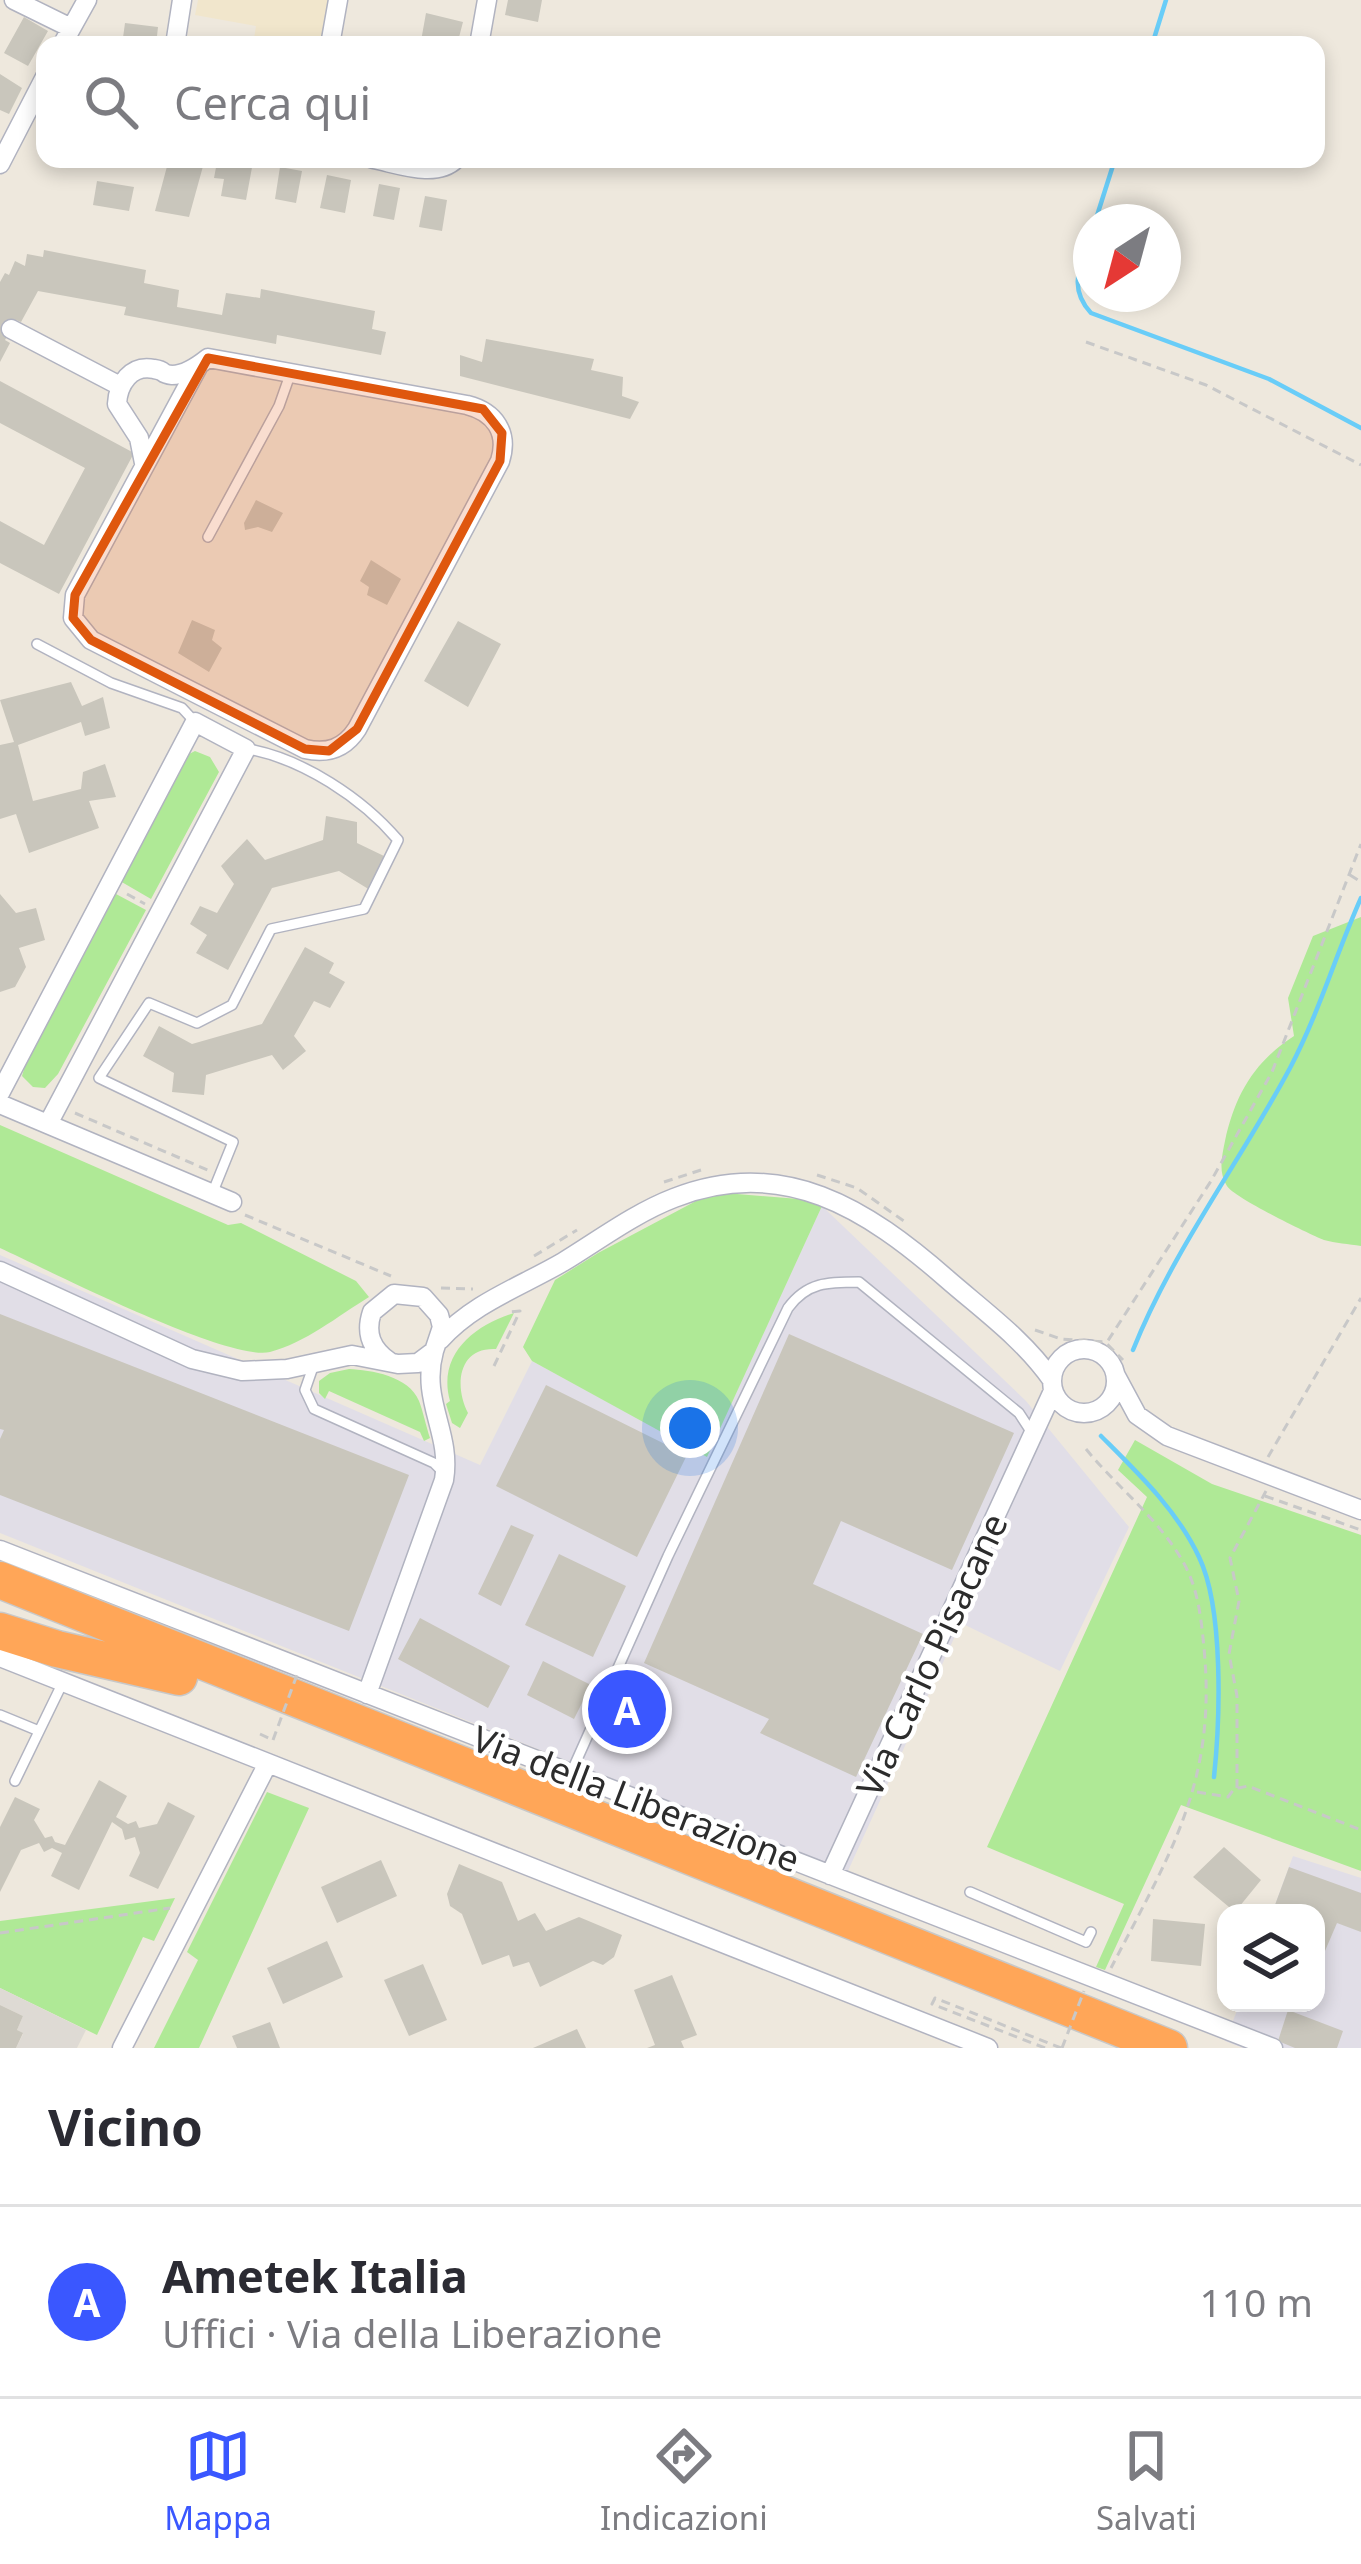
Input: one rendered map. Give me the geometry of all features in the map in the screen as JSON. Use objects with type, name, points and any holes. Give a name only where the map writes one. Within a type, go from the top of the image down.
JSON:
[{"type":"highway","points":[[0,1552],[94,1603],[286,1685],[391,1738]]},
{"type":"highway","points":[[0,1580],[1169,2048]]},
{"type":"highway","points":[[0,1603],[1109,2048]]},
{"type":"highway","points":[[0,1630],[56,1649],[178,1677]]},
{"type":"street","points":[[14,0],[66,36]]},
{"type":"street","points":[[68,36],[87,0]]},
{"type":"street","points":[[176,36],[182,0]]},
{"type":"street","points":[[332,36],[338,0]]},
{"type":"street","points":[[481,36],[487,0]]},
{"type":"street","points":[[1,158],[9,126],[36,89]]},
{"type":"street","points":[[10,329],[120,386]]},
{"type":"street","points":[[168,376],[216,358],[483,409],[494,419],[505,446],[357,729],[340,746],[319,752],[305,749],[80,631],[72,608],[75,595],[199,365]]},
{"type":"street","points":[[144,463],[139,438],[117,404],[120,386],[142,368],[168,376],[175,383],[178,404]]},
{"type":"street","points":[[128,423],[149,430],[169,422]]},
{"type":"street","points":[[0,1093],[195,722],[245,749],[48,1124]]},
{"type":"street","points":[[0,1104],[238,1208]]},
{"type":"street","points":[[0,1270],[221,1368],[273,1371],[352,1355],[418,1363],[463,1316],[498,1306],[670,1199],[726,1185],[785,1185],[838,1200],[887,1227],[1024,1342],[1058,1401],[1084,1413],[1156,1430],[1266,1483],[1361,1510]]},
{"type":"street","points":[[324,1359],[355,1337],[372,1312],[394,1294],[498,1306]]},
{"type":"street","points":[[423,1297],[439,1315],[429,1396]]},
{"type":"street","points":[[368,1694],[444,1480],[448,1453],[429,1396],[418,1380],[380,1355],[369,1335],[372,1312]]},
{"type":"street","points":[[1024,1342],[1048,1350],[1100,1353],[1130,1405],[1156,1430]]},
{"type":"street","points":[[1053,1386],[1057,1363],[1072,1351]]},
{"type":"street","points":[[1034,1436],[1059,1416],[1108,1403],[1116,1376]]},
{"type":"street","name":"Via Carlo Pisacane","points":[[830,1875],[1053,1386]]},
{"type":"street","name":"Via della Liberazione","points":[[0,1552],[1273,2048]]},
{"type":"street","points":[[0,1657],[988,2048]]},
{"type":"street","points":[[122,2048],[268,1763]]},
{"type":"lane","points":[[208,537],[280,406],[291,372]]},
{"type":"lane","points":[[37,644],[111,683],[182,708],[195,722]]},
{"type":"lane","points":[[212,1193],[233,1142],[98,1078],[149,1003],[196,1023],[232,1005],[271,929],[364,909],[398,840],[375,813],[292,763],[245,749]]},
{"type":"lane","points":[[571,1774],[668,1556],[800,1291],[825,1282],[859,1282],[1019,1413],[1034,1436]]},
{"type":"lane","points":[[324,1359],[305,1383],[314,1408],[434,1463],[444,1480]]},
{"type":"lane","points":[[411,1452],[434,1452],[443,1438]]},
{"type":"lane","points":[[15,1781],[63,1682]]},
{"type":"lane","points":[[0,1715],[39,1731]]},
{"type":"lane","points":[[970,1892],[1086,1942],[1091,1932]]},
{"type":"lane","points":[[1042,1958],[1054,1928]]},
{"type":"path","points":[[1086,342],[1206,385],[1361,465]]},
{"type":"path","points":[[1100,1353],[1211,1181],[1272,1072],[1361,844]]},
{"type":"path","points":[[1348,874],[1361,882]]},
{"type":"path","points":[[110,885],[160,911]]},
{"type":"path","points":[[238,1208],[394,1277]]},
{"type":"path","points":[[1237,1788],[1237,1696],[1229,1654],[1239,1601],[1230,1558],[1361,1298]]},
{"type":"path","points":[[494,1366],[520,1311],[498,1306]]},
{"type":"path","points":[[1086,1449],[1154,1520],[1182,1560],[1195,1587],[1208,1692],[1204,1751],[1195,1792],[1161,1872],[1104,1982]]},
{"type":"path","points":[[1266,1483],[1361,1530]]},
{"type":"path","points":[[260,1735],[273,1740],[298,1672]]},
{"type":"path","points":[[1195,1792],[1228,1797],[1248,1786],[1361,1830]]},
{"type":"path","points":[[0,1933],[170,1908],[189,1917]]},
{"type":"path","points":[[1045,2048],[932,2004],[934,1998],[1061,2048],[1084,1990]]},
{"type":"highlighted area","points":[[208,358],[483,409],[502,433],[500,461],[357,729],[329,751],[305,749],[91,640],[73,618],[75,595]]},
{"type":"shaded area","points":[[198,0],[329,0],[323,36],[254,36],[256,26],[195,15]]},
{"type":"shaded area","points":[[822,1206],[1026,1401],[1129,1527],[1060,1671],[961,1623],[847,1873],[0,1533],[0,1255],[480,1465],[532,1361],[707,1456]]},
{"type":"shaded area","points":[[1293,1856],[1361,1878],[1361,2048],[1243,2048],[1225,2041],[1236,2012],[1325,2012],[1325,1904],[1275,1904]]},
{"type":"shaded area","points":[[0,1988],[86,2030],[77,2048],[16,2048],[23,2034],[17,2030],[23,2016],[0,2005]]},
{"type":"green space","points":[[195,751],[210,757],[219,772],[151,899],[120,881],[189,754]]},
{"type":"green space","points":[[116,894],[146,910],[58,1074],[45,1088],[33,1087],[22,1076],[25,1066]]},
{"type":"green space","points":[[1361,917],[1361,1246],[1324,1240],[1243,1198],[1227,1186],[1222,1164],[1229,1124],[1248,1081],[1294,1036],[1288,998],[1313,936]]},
{"type":"green space","points":[[0,1125],[228,1225],[241,1223],[356,1281],[369,1297],[309,1336],[270,1352],[217,1343],[95,1293],[0,1248]]},
{"type":"green space","points":[[713,1192],[799,1199],[822,1206],[707,1457],[532,1361],[523,1347],[555,1280]]},
{"type":"green space","points":[[514,1313],[496,1349],[483,1350],[467,1361],[461,1391],[468,1413],[460,1428],[452,1423],[446,1404],[454,1356],[485,1325]]},
{"type":"green space","points":[[349,1369],[378,1373],[407,1386],[419,1401],[430,1438],[424,1441],[420,1432],[329,1391],[325,1399],[319,1393],[319,1381]]},
{"type":"green space","points":[[1135,1440],[1212,1484],[1361,1535],[1361,1871],[1181,1805],[1105,1970],[1096,1967],[1124,1904],[987,1847],[1147,1497],[1118,1470]]},
{"type":"green space","points":[[267,1792],[309,1808],[199,2048],[154,2048],[198,1960],[187,1952]]},
{"type":"green space","points":[[175,1898],[154,1941],[143,1937],[97,2035],[0,1988],[0,1921]]},
{"type":"building","points":[[508,0],[542,0],[538,22],[505,15]]},
{"type":"building","points":[[426,13],[463,22],[459,36],[422,36]]},
{"type":"building","points":[[24,17],[48,31],[36,36],[36,52],[28,66],[4,53]]},
{"type":"building","points":[[125,23],[158,27],[157,36],[123,36]]},
{"type":"building","points":[[0,74],[22,88],[9,114],[0,110]]},
{"type":"building","points":[[167,168],[203,168],[189,217],[155,211]]},
{"type":"building","points":[[216,168],[252,168],[246,200],[221,196],[224,179],[214,178]]},
{"type":"building","points":[[280,168],[302,171],[296,203],[275,199]]},
{"type":"building","points":[[327,175],[351,180],[345,213],[320,208]]},
{"type":"building","points":[[97,181],[134,187],[129,211],[93,205]]},
{"type":"building","points":[[379,184],[400,188],[394,220],[373,216]]},
{"type":"building","points":[[425,196],[447,200],[442,231],[419,227]]},
{"type":"building","points":[[44,250],[146,270],[144,283],[179,290],[177,307],[222,315],[226,293],[260,298],[261,289],[375,311],[372,329],[386,332],[381,355],[277,335],[276,344],[124,315],[126,307],[38,291],[5,340],[10,343],[0,362],[0,282],[15,261],[25,266],[27,254],[43,257]]},
{"type":"building","points":[[486,339],[594,359],[591,370],[623,377],[622,396],[639,402],[630,419],[460,376],[460,355],[482,362]]},
{"type":"building","points":[[0,381],[134,453],[59,594],[0,563],[0,521],[44,545],[85,468],[0,423]]},
{"type":"building","points":[[256,500],[283,513],[272,532],[258,527],[245,530]]},
{"type":"building","points":[[371,560],[401,579],[387,605],[367,595],[369,587],[360,581]]},
{"type":"building","points":[[192,620],[215,630],[212,640],[222,648],[209,672],[178,653]]},
{"type":"building","points":[[458,621],[501,644],[468,707],[424,681]]},
{"type":"building","points":[[71,682],[82,706],[103,697],[110,728],[85,736],[81,722],[18,745],[33,801],[81,789],[83,772],[105,764],[116,797],[89,801],[99,828],[29,853],[16,814],[0,819],[0,745],[14,742],[0,700]]},
{"type":"building","points":[[326,816],[357,822],[357,843],[384,856],[370,890],[339,871],[272,888],[228,970],[196,953],[207,935],[190,924],[200,906],[217,913],[234,884],[221,866],[247,839],[265,860],[323,840]]},
{"type":"building","points":[[0,894],[16,913],[36,908],[45,940],[19,948],[26,967],[15,987],[0,992]]},
{"type":"building","points":[[305,947],[334,963],[329,973],[345,982],[330,1008],[314,1001],[294,1036],[306,1051],[283,1070],[272,1055],[206,1075],[204,1095],[172,1092],[174,1073],[143,1056],[159,1026],[192,1044],[262,1024]]},
{"type":"building","points":[[0,1314],[409,1475],[349,1631],[0,1495],[4,1430],[0,1429]]},
{"type":"building","points":[[789,1334],[1014,1433],[952,1570],[841,1521],[813,1584],[923,1634],[856,1777],[760,1733],[769,1719],[644,1663]]},
{"type":"building","points":[[546,1385],[687,1455],[637,1557],[496,1486]]},
{"type":"building","points":[[511,1525],[534,1535],[501,1606],[478,1594]]},
{"type":"building","points":[[559,1554],[626,1586],[593,1657],[525,1625]]},
{"type":"building","points":[[420,1618],[510,1666],[488,1708],[398,1659]]},
{"type":"building","points":[[543,1661],[591,1685],[574,1719],[527,1695]]},
{"type":"building","points":[[628,1668],[657,1681],[626,1749],[596,1736]]},
{"type":"building","points":[[99,1780],[127,1796],[116,1817],[128,1824],[136,1821],[139,1828],[157,1824],[168,1802],[195,1816],[158,1889],[129,1876],[140,1853],[135,1837],[125,1840],[122,1829],[112,1822],[79,1890],[51,1876],[62,1853],[52,1848],[44,1852],[39,1843],[21,1850],[0,1892],[0,1827],[15,1797],[40,1809],[34,1820],[45,1838],[52,1836],[65,1845]]},
{"type":"building","points":[[1224,1847],[1261,1880],[1242,1904],[1225,1904],[1193,1877]]},
{"type":"building","points":[[381,1860],[397,1896],[337,1923],[321,1887]]},
{"type":"building","points":[[459,1864],[502,1882],[518,1921],[535,1913],[546,1931],[579,1917],[622,1935],[614,1957],[603,1965],[593,1961],[540,1987],[529,1962],[513,1967],[509,1955],[482,1965],[462,1914],[450,1906],[447,1894]]},
{"type":"building","points":[[1289,1867],[1361,1893],[1361,1932],[1337,1923],[1325,1951],[1325,1904],[1275,1904]]},
{"type":"building","points":[[1153,1919],[1205,1924],[1201,1966],[1151,1961]]},
{"type":"building","points":[[327,1941],[343,1977],[283,2004],[267,1968]]},
{"type":"building","points":[[423,1964],[447,2020],[409,2036],[384,1980]]},
{"type":"building","points":[[672,1975],[697,2035],[681,2041],[684,2048],[647,2048],[655,2045],[634,1990]]},
{"type":"building","points":[[0,2005],[23,2016],[17,2030],[23,2033],[16,2048],[0,2048]]},
{"type":"building","points":[[1287,2012],[1343,2031],[1337,2048],[1295,2048],[1278,2041]]},
{"type":"building","points":[[270,2022],[280,2048],[237,2048],[232,2036]]},
{"type":"building","points":[[577,2029],[586,2048],[533,2048]]},
{"type":"waterway","points":[[1155,36],[1166,0]]},
{"type":"waterway","points":[[1101,204],[1112,168]]},
{"type":"waterway","points":[[1090,312],[1269,379],[1361,428]]},
{"type":"waterway","points":[[1133,1350],[1167,1277],[1290,1068],[1361,898]]},
{"type":"waterway","points":[[1101,1436],[1168,1508],[1190,1540],[1207,1579],[1218,1666],[1214,1777]]},
{"type":"place","name":"Ametek Italia","points":[[627,1709]]}]
